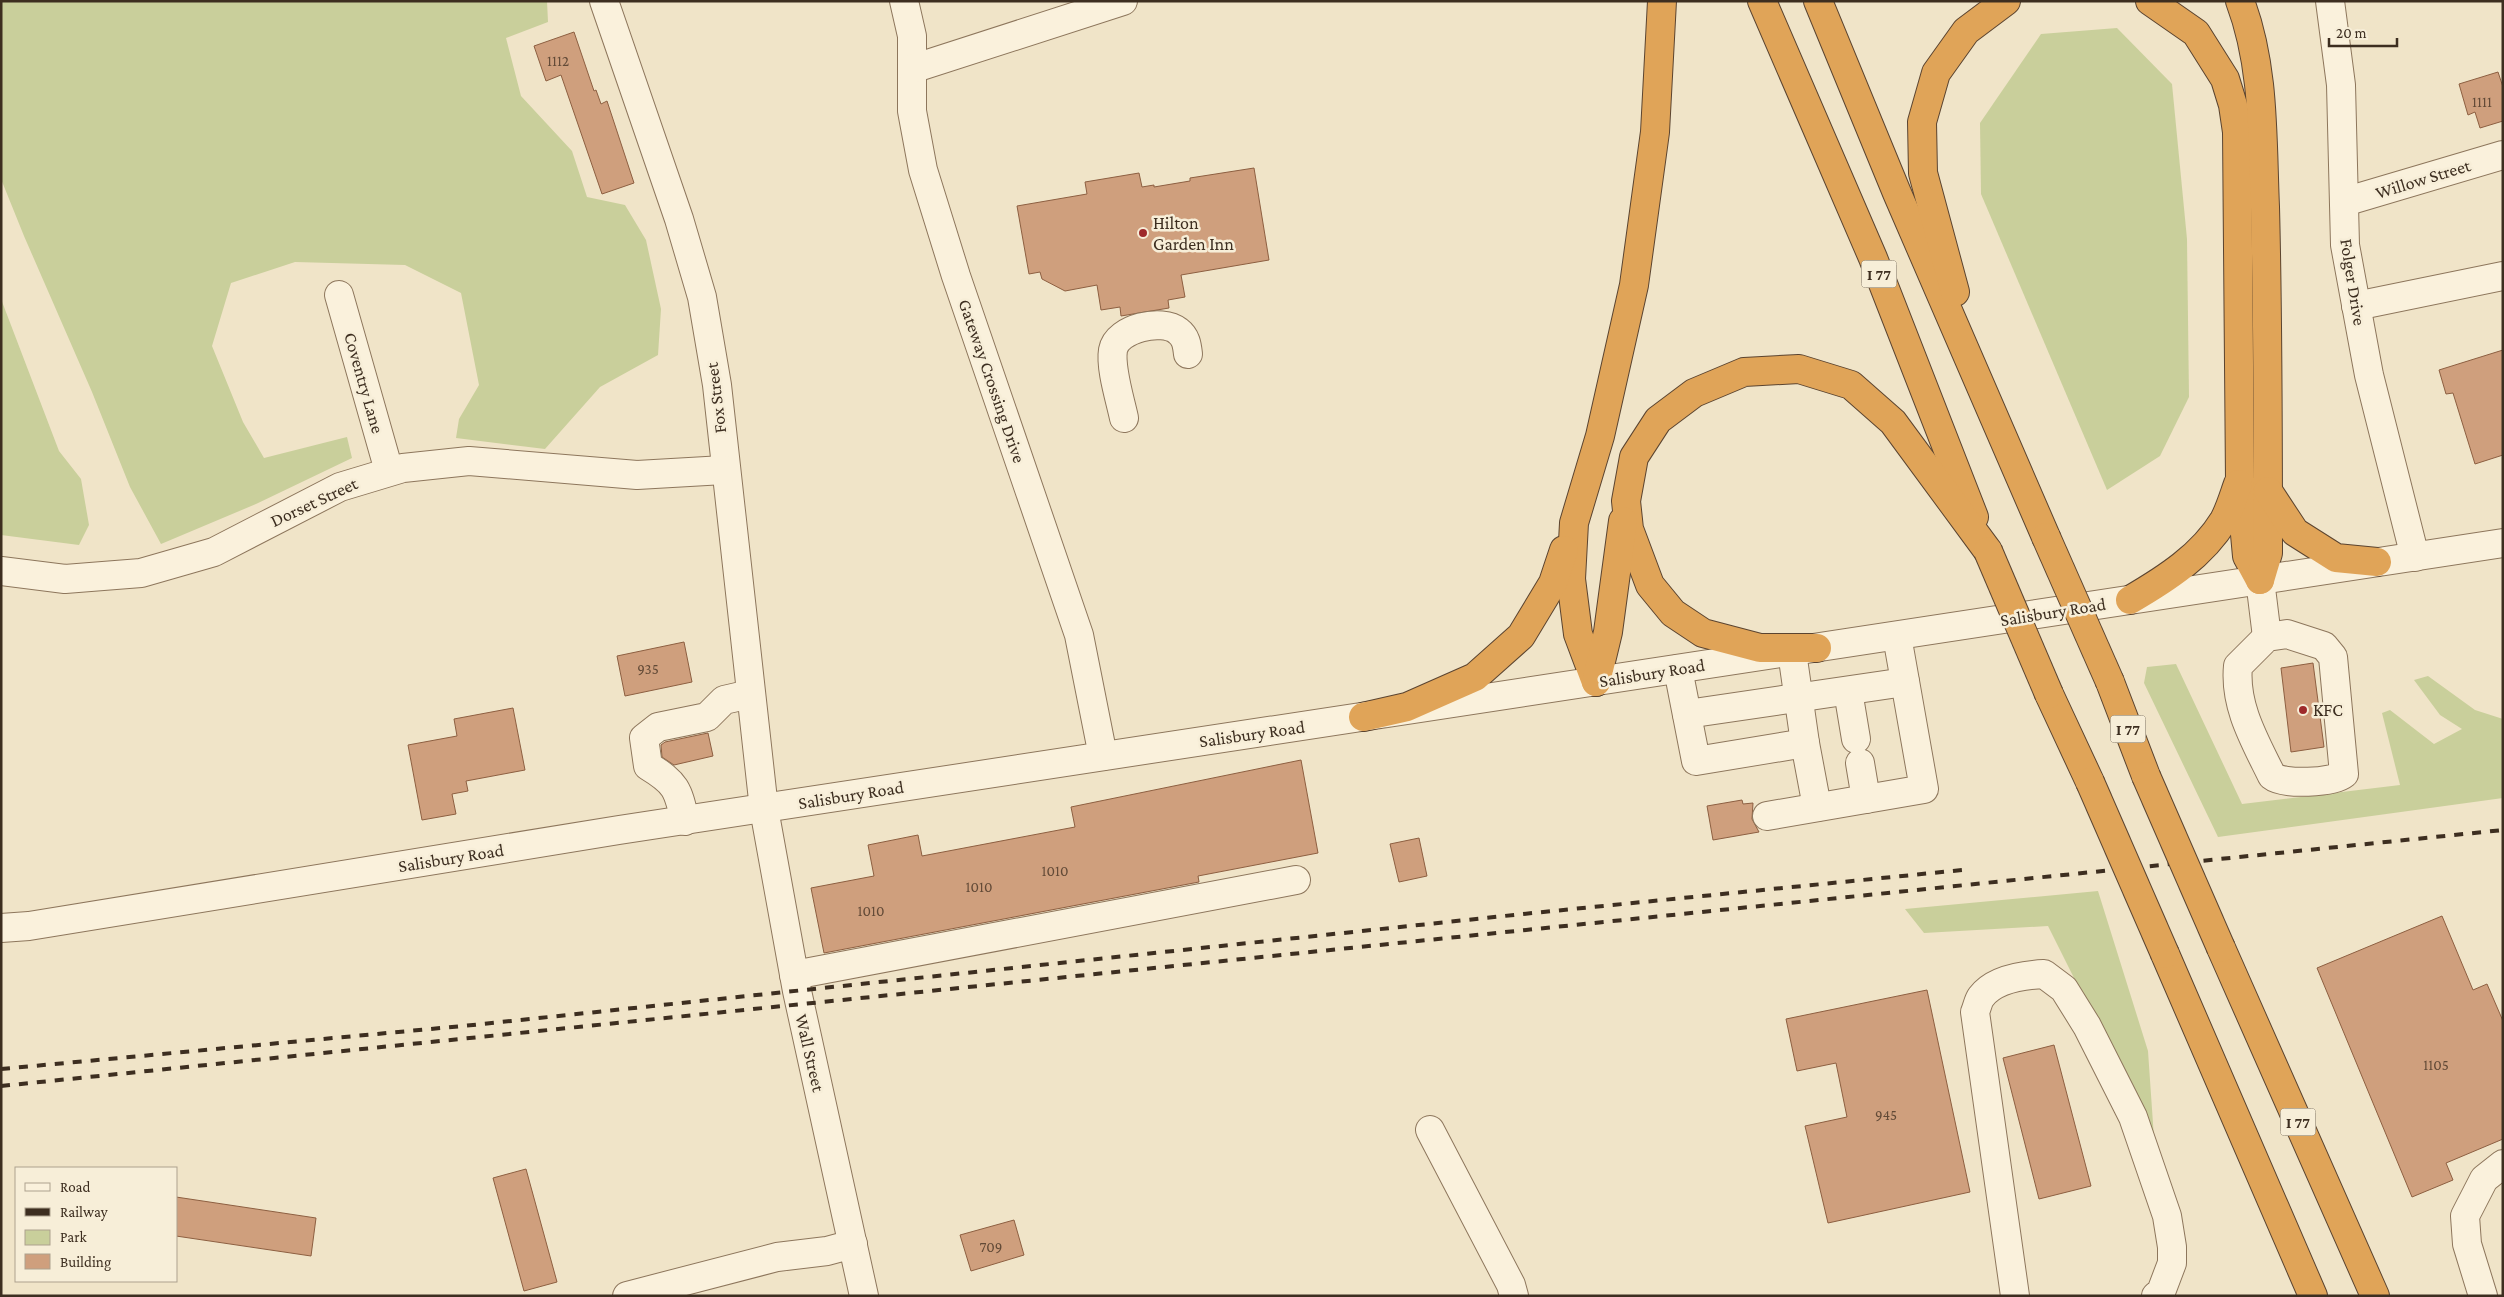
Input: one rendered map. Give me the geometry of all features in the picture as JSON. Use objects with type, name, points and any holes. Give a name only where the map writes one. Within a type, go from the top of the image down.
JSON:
[{"type":"highway","points":[[1363,717],[1407,707],[1475,677],[1521,636],[1553,583],[1574,523],[1600,436],[1634,285],[1655,132],[1662,1]]},
{"type":"highway","name":"I 77","points":[[1762,1],[1873,258],[1988,551],[2313,1296]]},
{"type":"highway","name":"I 77","points":[[1818,1],[1893,184],[2110,682],[2146,776],[2375,1296]]},
{"type":"highway","points":[[2006,1],[1966,31],[1936,73],[1922,122],[1923,173],[1960,311],[2014,464]]},
{"type":"highway","points":[[2150,1],[2196,33],[2225,78],[2233,104],[2237,132],[2240,480],[2247,556],[2260,580]]},
{"type":"highway","points":[[2240,1],[2249,24],[2261,95],[2266,265],[2268,553],[2260,580]]},
{"type":"highway","points":[[1596,682],[1608,632],[1634,457],[1658,420],[1694,393],[1744,372],[1799,369],[1851,385],[1893,422],[1988,551]]},
{"type":"highway","points":[[2130,600],[2169,577],[2208,542],[2224,518],[2240,480]]},
{"type":"highway","points":[[2268,491],[2295,532],[2336,558],[2378,562]]},
{"type":"highway","points":[[1626,501],[1629,529],[1650,585],[1673,613],[1703,633],[1760,648],[1805,650]]},
{"type":"highway","points":[[1574,523],[1571,579],[1578,634],[1596,682]]},
{"type":"street","name":"Fox Street","points":[[604,1],[679,219],[702,297],[716,385],[724,470],[764,809]]},
{"type":"street","name":"Gateway Crossing Drive","points":[[904,1],[912,36],[912,111],[923,170],[956,276],[1079,635],[1103,756]]},
{"type":"street","points":[[912,68],[1123,1]]},
{"type":"street","name":"Folger Drive","points":[[2330,1],[2341,85],[2345,245],[2369,375],[2416,556]]},
{"type":"street","name":"Willow Street","points":[[2344,202],[2503,155]]},
{"type":"street","points":[[2356,306],[2503,276]]},
{"type":"street","name":"Coventry Lane","points":[[340,295],[389,471]]},
{"type":"street","points":[[1124,418],[1113,351],[1120,336],[1130,330],[1166,326],[1182,334],[1186,342],[1188,354]]},
{"type":"street","name":"Dorset Street","points":[[1,571],[65,579],[141,573],[214,552],[340,487],[389,471],[469,462],[637,475],[724,470]]},
{"type":"street","name":"Salisbury Road","points":[[1,928],[29,926],[684,820],[2503,543]]},
{"type":"street","points":[[2260,580],[2267,637]]},
{"type":"street","points":[[2286,634],[2314,642],[2324,646],[2333,657],[2344,774],[2341,777],[2284,782],[2272,776],[2242,710],[2237,679],[2238,666],[2267,637],[2286,634]]},
{"type":"street","points":[[1767,816],[1924,789],[1898,636]]},
{"type":"street","points":[[1805,650],[1799,698],[1816,808]]},
{"type":"street","points":[[1678,669],[1696,761],[1805,743]]},
{"type":"street","points":[[1687,714],[1905,682]]},
{"type":"street","points":[[1848,691],[1866,799]]},
{"type":"street","points":[[684,820],[678,790],[668,778],[648,766],[644,738],[658,726],[707,717],[724,700],[750,694]]},
{"type":"street","name":"Wall Street","points":[[764,809],[794,975],[864,1296]]},
{"type":"street","points":[[794,975],[1296,880]]},
{"type":"street","points":[[2015,1296],[1975,1012],[1982,996],[1997,985],[2024,975],[2044,974],[2064,990],[2087,1026],[2133,1117],[2167,1216],[2172,1247],[2172,1263],[2161,1292],[2156,1296]]},
{"type":"street","points":[[1430,1130],[1511,1285],[1514,1296]]},
{"type":"street","points":[[2483,1296],[2467,1244],[2465,1216],[2484,1178],[2503,1164]]},
{"type":"street","points":[[628,1296],[777,1257],[827,1251],[853,1244]]},
{"type":"green space","points":[[1,1],[547,1],[548,22],[506,38],[521,96],[572,151],[587,197],[625,205],[646,240],[661,309],[658,355],[600,387],[545,449],[456,438],[459,419],[479,385],[461,293],[405,265],[295,262],[231,283],[212,346],[243,422],[264,458],[347,437],[352,458],[256,504],[161,544],[130,487],[92,392],[1,179]]},
{"type":"green space","points":[[2117,28],[2172,84],[2187,239],[2189,397],[2160,456],[2107,490],[1981,194],[1980,123],[2041,34]]},
{"type":"green space","points":[[1,299],[59,451],[81,479],[89,525],[79,545],[1,535]]},
{"type":"green space","points":[[2176,664],[2242,804],[2400,785],[2382,713],[2390,710],[2434,744],[2462,729],[2440,715],[2414,680],[2428,676],[2475,710],[2503,719],[2503,798],[2218,837],[2144,683],[2147,667]]},
{"type":"green space","points":[[2098,891],[2148,1051],[2154,1138],[2048,926],[1924,933],[1905,909]]},
{"type":"building","points":[[574,32],[594,91],[596,90],[601,104],[607,101],[634,183],[602,194],[561,75],[546,81],[534,46]]},
{"type":"building","points":[[2498,72],[2503,87],[2503,121],[2480,128],[2475,112],[2468,115],[2459,84]]},
{"type":"building","name":"Hilton Garden Inn","points":[[1254,168],[1269,260],[1181,275],[1185,297],[1168,300],[1169,308],[1121,316],[1120,307],[1101,310],[1097,285],[1065,291],[1042,279],[1040,272],[1029,274],[1017,206],[1087,194],[1085,182],[1139,173],[1142,187],[1154,185],[1154,187],[1190,181],[1190,178]]},
{"type":"building","points":[[2503,350],[2503,455],[2475,464],[2453,393],[2446,394],[2439,370]]},
{"type":"building","points":[[684,642],[692,682],[625,696],[617,656]]},
{"type":"building","points":[[2313,663],[2324,747],[2291,752],[2281,668]]},
{"type":"building","points":[[513,708],[525,770],[466,781],[468,791],[452,794],[456,814],[422,820],[408,745],[457,736],[454,719]]},
{"type":"building","points":[[708,733],[713,756],[674,765],[662,757],[661,745],[665,742]]},
{"type":"building","points":[[1301,760],[1318,853],[1198,876],[1199,882],[824,953],[811,888],[874,876],[868,845],[918,835],[922,856],[1075,827],[1071,807]]},
{"type":"building","points":[[1742,800],[1743,804],[1753,803],[1752,819],[1759,832],[1713,840],[1707,806]]},
{"type":"building","points":[[1419,838],[1427,876],[1399,882],[1390,844]]},
{"type":"building","points":[[2442,916],[2473,990],[2487,984],[2503,1021],[2503,1139],[2446,1163],[2453,1180],[2412,1197],[2317,968]]},
{"type":"building","points":[[1927,990],[1970,1192],[1828,1223],[1805,1126],[1847,1117],[1836,1063],[1797,1071],[1786,1019]]},
{"type":"building","points":[[2054,1045],[2091,1186],[2039,1199],[2003,1058]]},
{"type":"building","points":[[526,1169],[557,1282],[524,1291],[493,1178]]},
{"type":"building","points":[[178,1197],[316,1218],[311,1256],[178,1236]]},
{"type":"building","points":[[1014,1220],[1024,1255],[971,1271],[960,1235]]},
{"type":"railway","points":[[1,1086],[2503,830]]},
{"type":"railway","points":[[1,1069],[473,1025],[1523,914],[1962,870]]},
{"type":"place","name":"Hilton Garden Inn","points":[[1143,233]]},
{"type":"place","name":"KFC","points":[[2303,710]]}]
